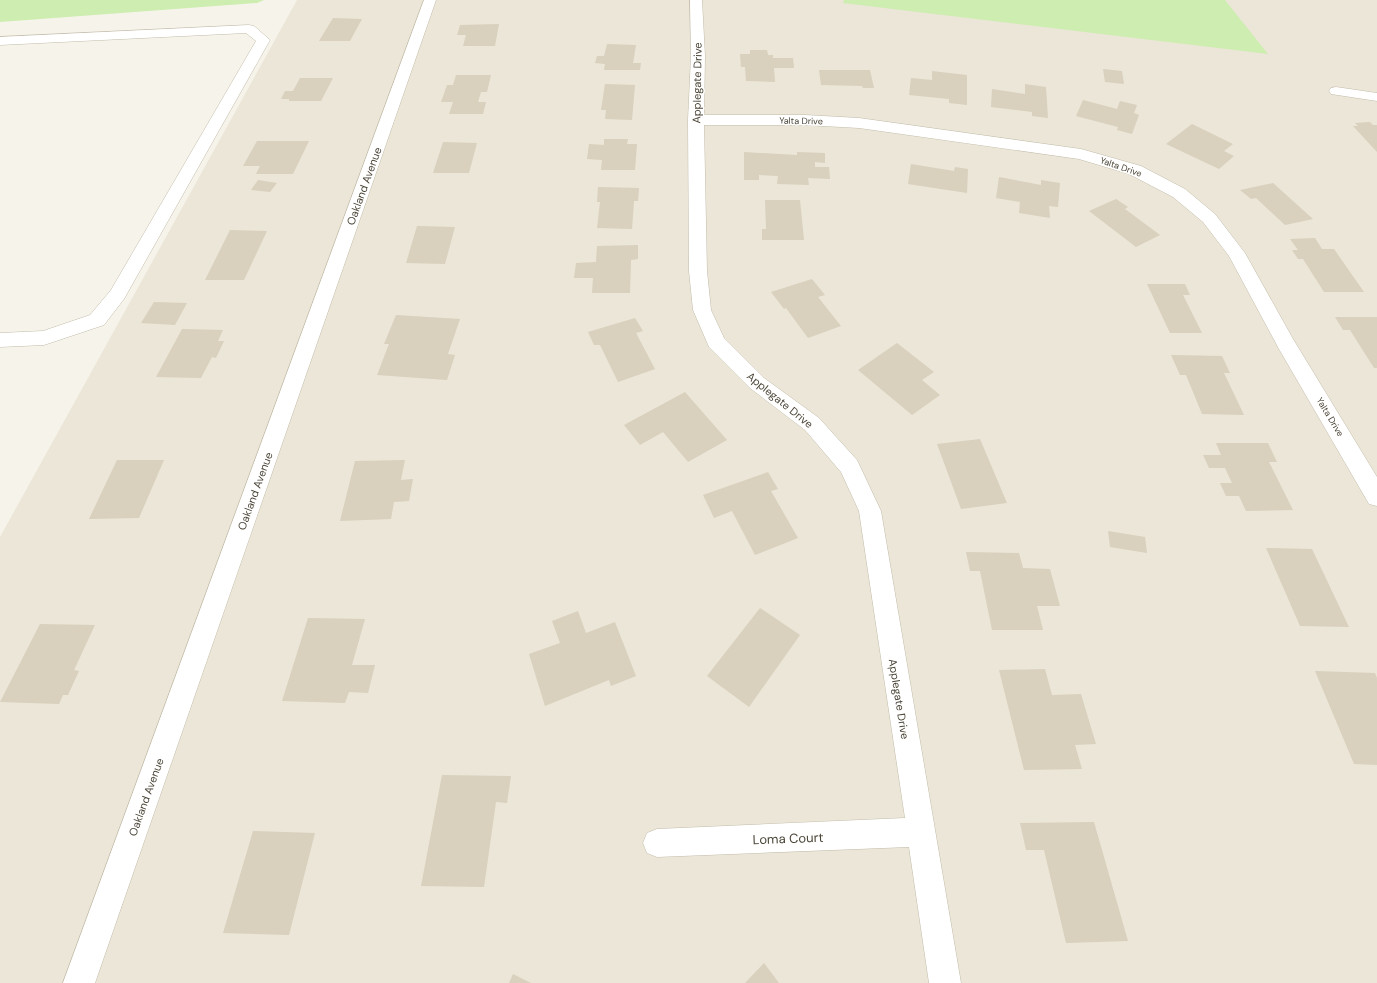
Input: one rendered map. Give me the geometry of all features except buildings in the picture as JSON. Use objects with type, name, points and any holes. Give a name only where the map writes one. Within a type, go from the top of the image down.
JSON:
[{"type":"street","name":"Oakland Avenue","points":[[79,983],[430,0]]},
{"type":"street","name":"Applegate Drive","points":[[696,0],[698,56],[696,120],[698,271],[702,310],[716,342],[757,383],[812,424],[849,466],[870,511],[945,983]]},
{"type":"street","points":[[0,41],[249,29],[263,40],[118,294],[98,320],[44,338],[0,340]]},
{"type":"street","points":[[1336,91],[1377,97]]},
{"type":"street","name":"Yalta Drive","points":[[696,120],[805,120],[859,123],[1082,154],[1135,170],[1179,193],[1209,218],[1236,253],[1286,344],[1377,497]]},
{"type":"street","name":"Loma Court","points":[[656,843],[920,832]]},
{"type":"shaded area","points":[[297,0],[1377,0],[1377,983],[0,983],[0,537]]},
{"type":"green space","points":[[0,0],[264,0],[257,3],[0,22]]},
{"type":"green space","points":[[844,0],[1225,0],[1268,54],[843,3]]}]
